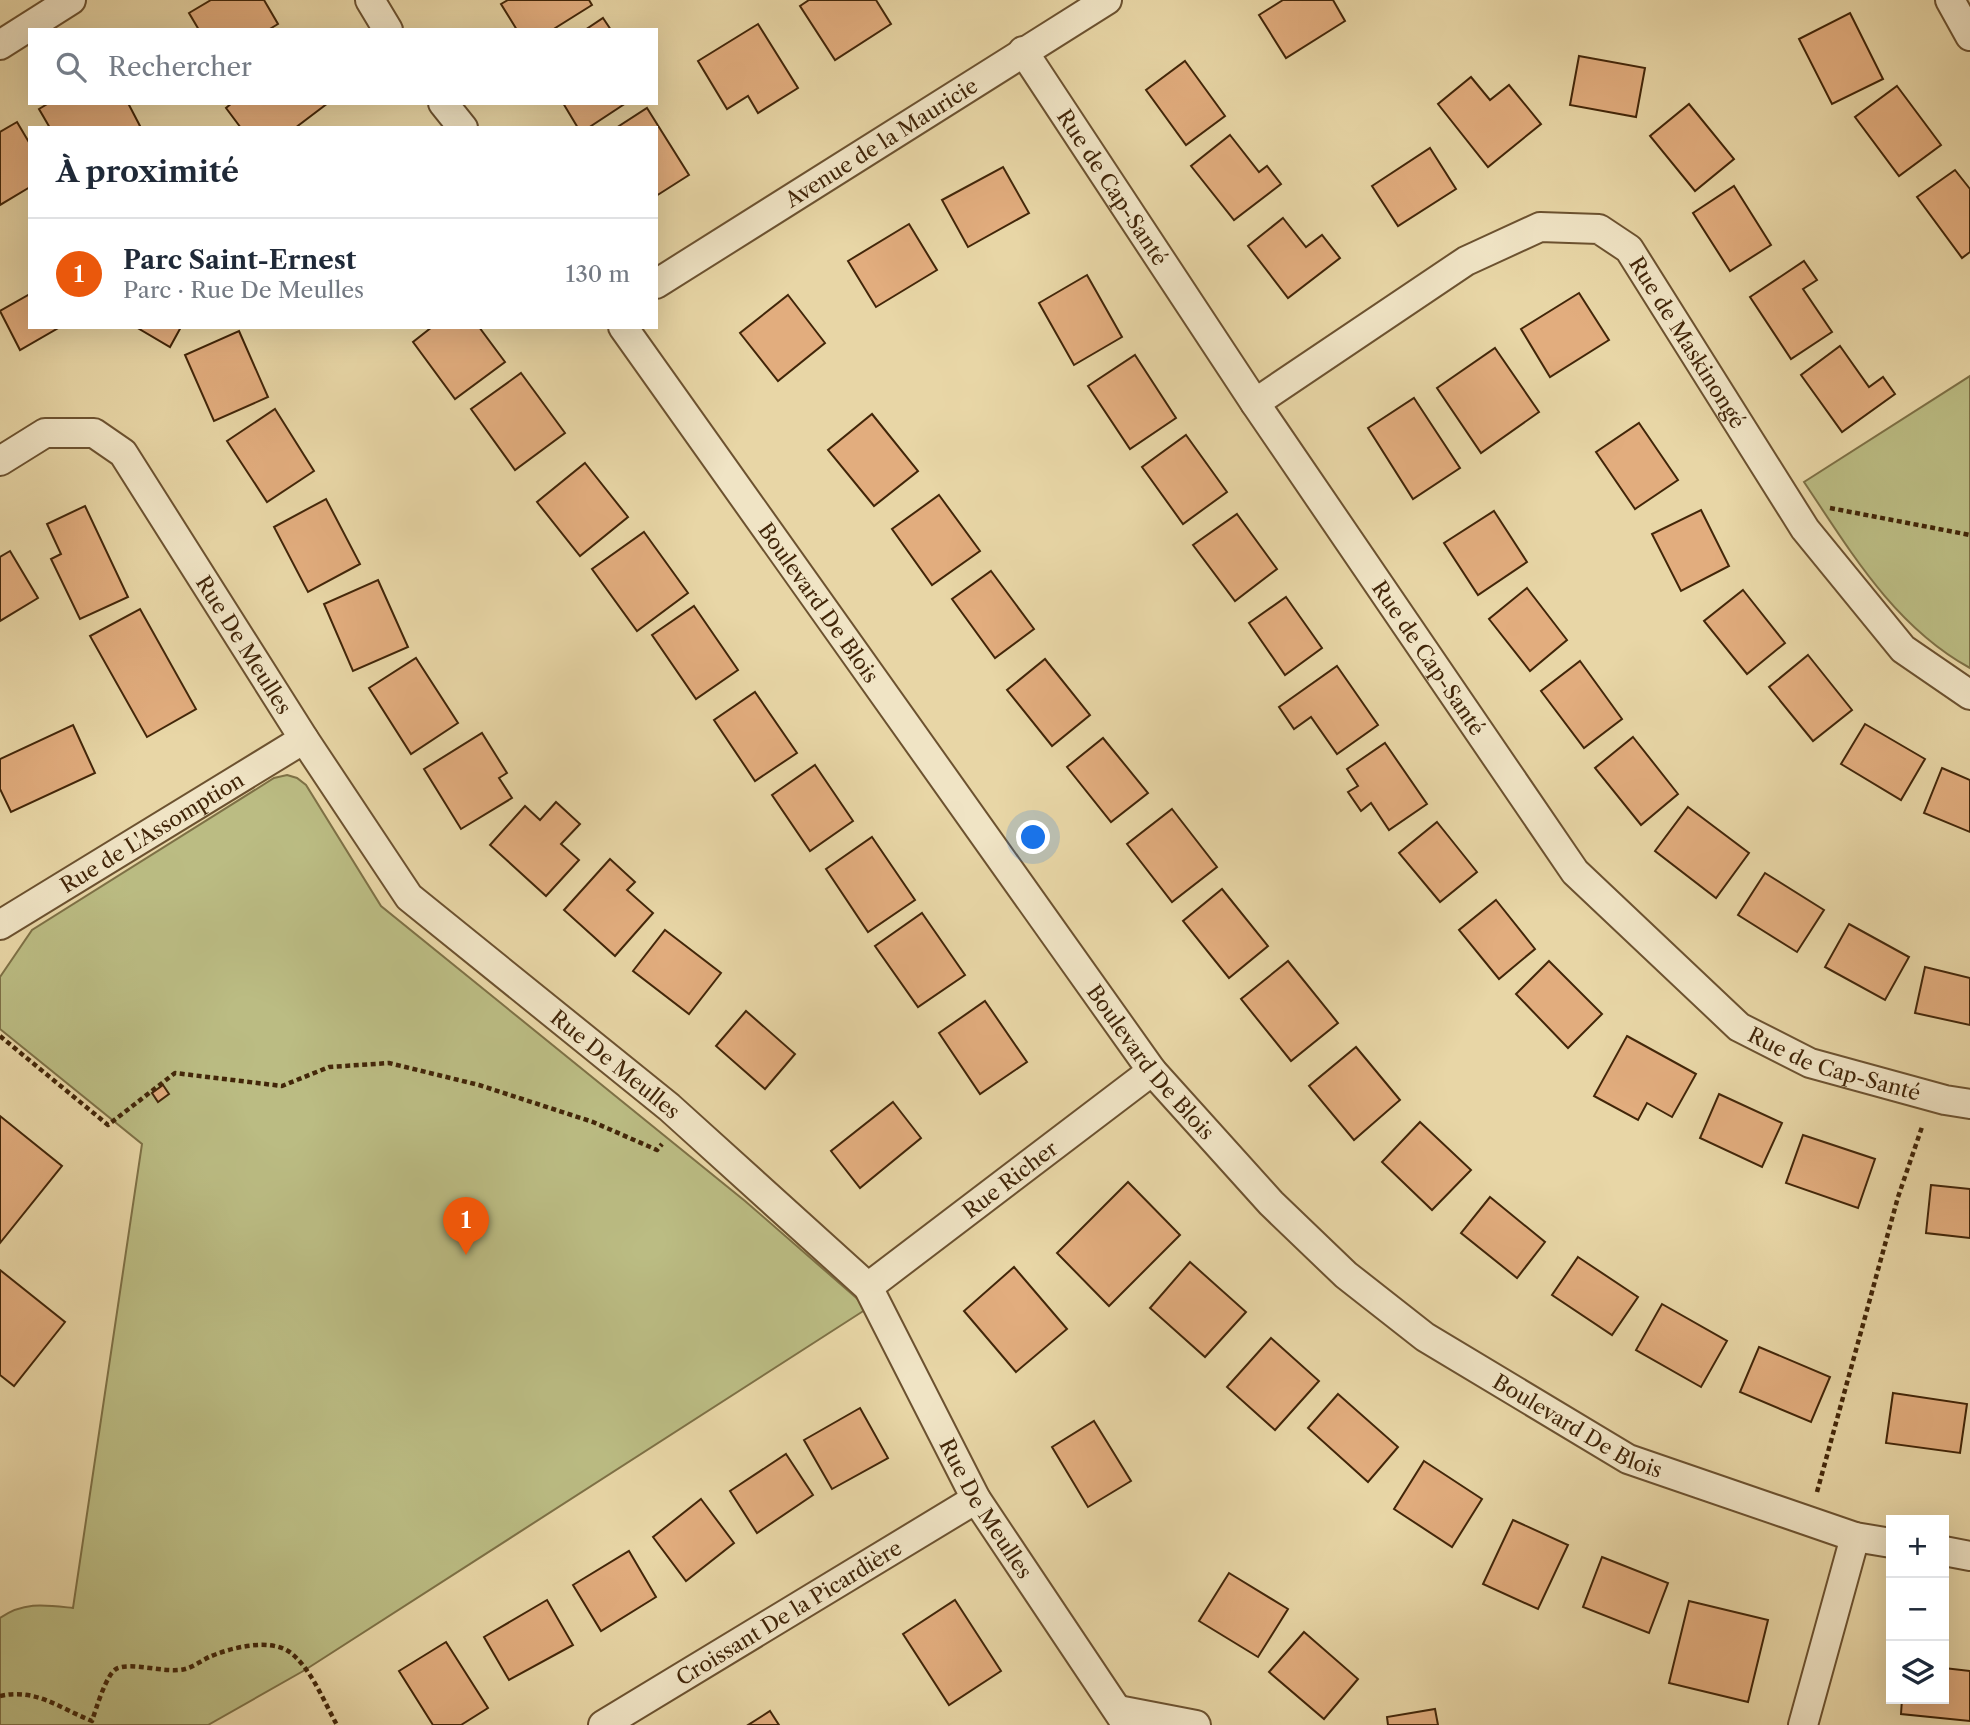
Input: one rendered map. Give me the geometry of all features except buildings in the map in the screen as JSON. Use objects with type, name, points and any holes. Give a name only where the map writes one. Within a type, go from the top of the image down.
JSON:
[{"type":"street","points":[[0,45],[71,0]]},
{"type":"street","points":[[370,0],[387,28]]},
{"type":"street","name":"Avenue de la Mauricie","points":[[658,283],[1107,0]]},
{"type":"street","points":[[1950,0],[1970,36]]},
{"type":"street","name":"Rue de Cap-Santé","points":[[1023,51],[1255,403],[1575,872],[1739,1027],[1810,1063],[1932,1097],[1970,1104]]},
{"type":"street","points":[[445,105],[461,126]]},
{"type":"street","name":"Rue de Maskinongé","points":[[1255,403],[1466,261],[1540,227],[1599,229],[1629,249],[1805,529],[1903,649],[1970,695]]},
{"type":"street","name":"Boulevard De Blois","points":[[624,329],[1152,1071],[1280,1212],[1346,1275],[1425,1338],[1628,1459],[1855,1536],[1886,1542]]},
{"type":"street","name":"Rue De Meulles","points":[[0,461],[46,433],[94,433],[123,453],[304,739],[409,897],[684,1121],[868,1287],[976,1500],[1122,1718],[1196,1725]]},
{"type":"street","name":"Rue de L'Assomption","points":[[0,925],[304,739]]},
{"type":"street","name":"Rue Richer","points":[[868,1287],[1152,1071]]},
{"type":"street","name":"Croissant De la Picardière","points":[[603,1725],[976,1500]]},
{"type":"street","points":[[1804,1725],[1855,1536]]},
{"type":"street","points":[[1949,1552],[1970,1556]]},
{"type":"path","points":[[1787,500],[1970,535]]},
{"type":"path","points":[[0,1036],[108,1125],[175,1073],[282,1086],[329,1067],[389,1063],[479,1085],[580,1118],[657,1150],[684,1121]]},
{"type":"path","points":[[1809,1520],[1898,1197],[1932,1097]]},
{"type":"path","points":[[0,1696],[26,1693],[92,1721],[114,1669],[127,1665],[151,1670],[185,1669],[233,1647],[265,1645],[289,1652],[305,1670],[337,1725]]},
{"type":"green space","points":[[1970,376],[1970,668],[1943,651],[1896,609],[1857,561],[1804,482]]},
{"type":"green space","points":[[287,775],[306,785],[381,906],[745,1201],[868,1308],[305,1670],[208,1725],[0,1725],[0,1618],[27,1607],[44,1605],[73,1608],[142,1144],[0,1029],[0,977],[32,930],[274,778]]},
{"type":"place","name":"Parc Saint-Ernest","points":[[466,1255]]}]
